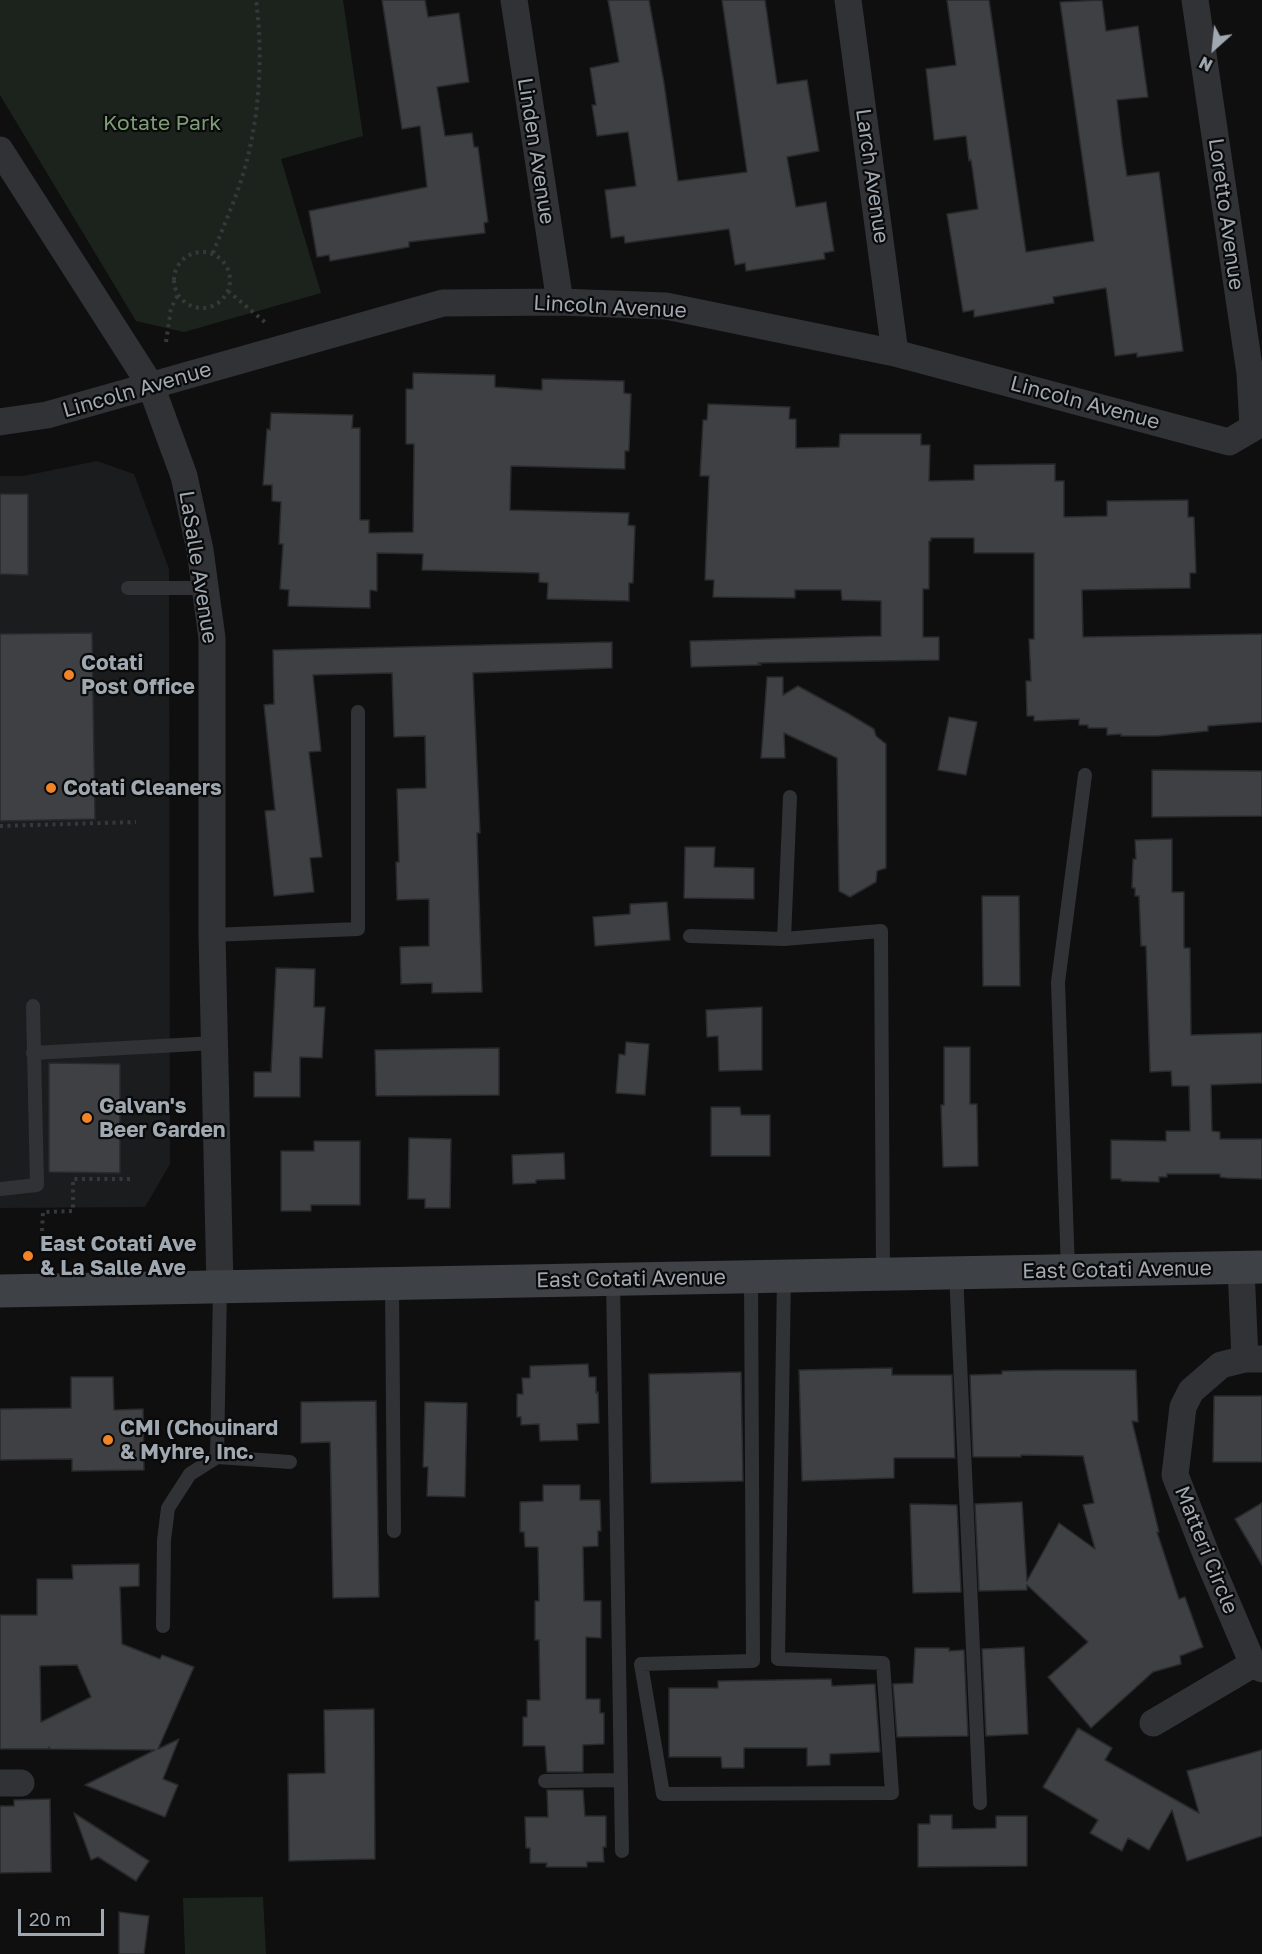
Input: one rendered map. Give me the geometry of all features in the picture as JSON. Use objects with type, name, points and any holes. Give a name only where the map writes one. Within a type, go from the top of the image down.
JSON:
[{"type":"main road","name":"East Cotati Avenue","points":[[0,1291],[1251,1267]]},
{"type":"street","name":"Linden Avenue","points":[[514,0],[560,302]]},
{"type":"street","name":"Larch Avenue","points":[[848,0],[896,353]]},
{"type":"street","name":"Loretto Avenue","points":[[1195,0],[1250,373],[1253,428]]},
{"type":"street","name":"LaSalle Avenue","points":[[0,150],[152,386],[184,476],[200,550],[212,638],[212,935],[220,1287]]},
{"type":"street","name":"Lincoln Avenue","points":[[0,422],[47,416],[443,303],[560,302],[666,306],[896,353],[1229,442],[1253,428]]},
{"type":"street","name":"Matteri Circle","points":[[1154,1723],[1258,1666],[1208,1559],[1175,1475],[1183,1407],[1191,1391],[1221,1365],[1253,1359],[1251,1267]]},
{"type":"lane","points":[[128,588],[205,588]]},
{"type":"lane","points":[[212,935],[358,929],[358,712]]},
{"type":"lane","points":[[1068,1271],[1058,982],[1085,775]]},
{"type":"lane","points":[[784,939],[790,797]]},
{"type":"lane","points":[[690,936],[784,939],[881,931],[884,1274]]},
{"type":"lane","points":[[0,1189],[37,1185],[33,1006]]},
{"type":"lane","points":[[33,1053],[215,1043]]},
{"type":"lane","points":[[956,1273],[980,1803]]},
{"type":"lane","points":[[751,1277],[753,1661],[641,1664],[663,1794],[892,1793],[883,1663],[778,1659],[784,1276]]},
{"type":"lane","points":[[613,1280],[622,1851]]},
{"type":"lane","points":[[392,1284],[394,1532]]},
{"type":"lane","points":[[217,1457],[220,1287]]},
{"type":"lane","points":[[163,1626],[164,1540],[168,1508],[190,1474],[217,1457],[290,1462]]},
{"type":"lane","points":[[545,1781],[621,1780]]},
{"type":"path","points":[[213,254],[240,183],[256,113],[259,78],[256,0]]},
{"type":"path","points":[[195,252],[213,254],[226,265],[230,273],[228,291],[217,304],[209,307],[192,306],[178,295],[174,278],[180,261],[195,252]]},
{"type":"path","points":[[228,291],[266,323]]},
{"type":"path","points":[[166,342],[171,308],[178,295]]},
{"type":"path","points":[[0,826],[136,822]]},
{"type":"path","points":[[42,1230],[43,1212],[73,1211],[73,1179],[133,1179]]},
{"type":"shaded area","points":[[97,461],[134,474],[169,569],[170,1164],[145,1207],[0,1208],[0,476],[23,476]]},
{"type":"green space","name":"Kotate Park","points":[[0,0],[343,0],[363,136],[281,159],[321,293],[184,332],[136,321],[0,95]]},
{"type":"green space","points":[[263,1897],[266,1954],[185,1954],[183,1898]]},
{"type":"building","points":[[382,0],[425,0],[428,17],[459,13],[469,82],[437,87],[445,136],[472,133],[474,147],[478,147],[488,222],[484,223],[485,233],[409,242],[409,247],[330,261],[329,255],[317,257],[309,211],[427,187],[420,126],[402,129]]},
{"type":"building","points":[[608,0],[649,0],[678,181],[747,172],[722,0],[765,0],[777,84],[807,80],[819,151],[787,157],[796,207],[826,202],[834,251],[824,253],[825,259],[746,271],[745,263],[735,265],[729,229],[625,243],[624,236],[611,238],[605,190],[636,186],[628,132],[597,136],[592,105],[596,105],[590,68],[619,62]]},
{"type":"building","points":[[947,0],[989,0],[1026,252],[1094,241],[1060,2],[1102,0],[1106,31],[1138,26],[1148,97],[1117,100],[1122,143],[1127,176],[1159,172],[1183,351],[1137,357],[1137,353],[1115,356],[1106,288],[1053,297],[1054,303],[974,317],[974,310],[963,312],[947,214],[978,209],[971,160],[969,161],[966,136],[934,140],[926,69],[956,65]]},
{"type":"building","points":[[413,373],[495,375],[495,387],[542,390],[542,379],[624,381],[624,393],[631,394],[629,451],[625,451],[625,469],[511,466],[510,510],[629,513],[628,525],[635,526],[633,583],[629,583],[629,601],[547,599],[548,583],[539,582],[539,573],[422,570],[423,554],[377,553],[377,591],[370,590],[370,608],[288,606],[289,590],[280,589],[283,544],[279,544],[281,502],[272,501],[272,485],[263,485],[267,429],[270,430],[271,413],[353,415],[352,428],[360,428],[360,520],[369,520],[369,533],[413,532],[414,444],[406,444],[406,389],[413,389]]},
{"type":"building","points":[[708,404],[790,407],[789,419],[796,419],[796,448],[839,447],[840,434],[921,434],[921,445],[930,445],[929,481],[974,480],[974,465],[1055,464],[1055,481],[1064,481],[1064,517],[1107,516],[1107,501],[1188,500],[1188,517],[1194,517],[1196,573],[1190,573],[1190,588],[1082,590],[1083,637],[1262,634],[1262,722],[1208,726],[1208,731],[1157,736],[1121,736],[1121,734],[1107,735],[1107,728],[1088,728],[1088,725],[1079,725],[1079,719],[1034,721],[1034,716],[1027,716],[1026,681],[1031,681],[1029,639],[1034,639],[1034,553],[974,553],[974,538],[931,538],[929,541],[929,589],[923,589],[923,637],[939,637],[939,660],[758,663],[761,665],[691,667],[690,641],[881,636],[881,601],[842,600],[841,590],[795,590],[795,598],[713,597],[714,580],[705,580],[709,476],[700,476],[703,420],[707,420]]},
{"type":"building","points":[[0,494],[28,494],[28,575],[0,574]]},
{"type":"building","points":[[92,633],[95,819],[0,821],[0,634]]},
{"type":"building","points":[[612,642],[612,668],[473,673],[480,833],[477,833],[482,992],[432,993],[432,983],[401,984],[400,947],[429,946],[429,899],[397,900],[396,862],[399,862],[397,789],[426,788],[425,736],[394,737],[392,673],[313,675],[321,751],[309,752],[322,857],[310,858],[314,892],[274,896],[265,811],[275,810],[264,705],[274,704],[273,650]]},
{"type":"building","points":[[767,677],[783,677],[783,695],[798,686],[849,714],[874,729],[876,736],[886,744],[886,868],[877,871],[876,882],[850,897],[839,891],[837,758],[784,733],[785,758],[761,758]]},
{"type":"building","points":[[949,717],[977,722],[966,775],[938,770]]},
{"type":"building","points":[[1152,770],[1262,771],[1262,816],[1152,817]]},
{"type":"building","points":[[1172,839],[1172,892],[1184,892],[1184,948],[1190,948],[1191,1035],[1262,1033],[1262,1083],[1211,1085],[1212,1131],[1220,1132],[1220,1139],[1262,1139],[1262,1179],[1227,1178],[1220,1177],[1220,1174],[1167,1174],[1167,1177],[1159,1177],[1159,1182],[1111,1179],[1111,1140],[1166,1141],[1166,1131],[1190,1131],[1189,1086],[1172,1086],[1171,1071],[1150,1072],[1146,946],[1141,946],[1139,896],[1135,896],[1135,888],[1132,888],[1133,859],[1136,859],[1135,840]]},
{"type":"building","points":[[685,847],[715,847],[714,867],[754,868],[754,899],[684,898]]},
{"type":"building","points":[[982,896],[1019,896],[1020,986],[983,986]]},
{"type":"building","points":[[667,902],[670,940],[595,946],[593,917],[630,914],[630,904]]},
{"type":"building","points":[[276,968],[315,969],[314,1007],[325,1007],[322,1058],[300,1057],[300,1097],[254,1097],[254,1072],[271,1072]]},
{"type":"building","points":[[762,1007],[762,1070],[719,1071],[718,1036],[707,1037],[706,1010]]},
{"type":"building","points":[[626,1042],[649,1044],[645,1095],[616,1093],[619,1054],[625,1055]]},
{"type":"building","points":[[944,1047],[970,1047],[970,1104],[977,1104],[978,1166],[943,1167],[941,1105],[944,1105]]},
{"type":"building","points":[[499,1048],[499,1095],[376,1096],[375,1050]]},
{"type":"building","points":[[49,1063],[120,1064],[120,1173],[49,1172]]},
{"type":"building","points":[[711,1107],[740,1107],[741,1115],[770,1115],[770,1156],[711,1156]]},
{"type":"building","points":[[409,1138],[451,1139],[450,1208],[425,1208],[425,1199],[408,1199]]},
{"type":"building","points":[[314,1141],[360,1141],[360,1205],[311,1205],[311,1211],[281,1211],[281,1151],[314,1151]]},
{"type":"building","points":[[564,1153],[565,1179],[513,1184],[512,1155]]},
{"type":"building","points":[[588,1364],[589,1377],[596,1377],[599,1423],[577,1424],[578,1440],[540,1441],[539,1424],[521,1425],[521,1417],[517,1417],[517,1394],[523,1394],[522,1378],[530,1378],[530,1366]]},
{"type":"building","points":[[892,1368],[892,1375],[952,1375],[955,1458],[894,1458],[894,1478],[802,1481],[799,1370]]},
{"type":"building","points":[[1136,1370],[1138,1422],[1132,1421],[1159,1532],[1157,1532],[1179,1599],[1185,1597],[1203,1647],[1180,1656],[1181,1664],[1153,1672],[1091,1728],[1048,1677],[1088,1642],[1027,1585],[1027,1590],[979,1591],[975,1504],[1022,1502],[1027,1581],[1059,1523],[1095,1549],[1083,1505],[1094,1503],[1083,1456],[973,1457],[970,1375],[1002,1374],[1002,1371]]},
{"type":"building","points":[[741,1372],[743,1481],[651,1483],[649,1374]]},
{"type":"building","name":"CMI (Chouinard & Myhre, Inc.","points":[[71,1377],[113,1377],[114,1410],[143,1409],[144,1470],[72,1471],[72,1459],[0,1460],[0,1409],[71,1408]]},
{"type":"building","points":[[1214,1396],[1262,1396],[1262,1462],[1213,1462]]},
{"type":"building","points":[[376,1401],[379,1597],[333,1598],[330,1442],[301,1443],[301,1402]]},
{"type":"building","points":[[425,1402],[467,1403],[465,1497],[427,1496],[428,1467],[423,1467]]},
{"type":"building","points":[[543,1485],[580,1485],[580,1500],[600,1500],[601,1531],[598,1531],[598,1546],[583,1547],[584,1601],[601,1601],[601,1638],[586,1637],[586,1699],[600,1699],[600,1713],[604,1713],[604,1744],[583,1745],[583,1772],[547,1772],[545,1746],[523,1746],[523,1717],[527,1717],[527,1700],[540,1700],[539,1640],[535,1640],[535,1601],[539,1601],[538,1547],[525,1547],[524,1532],[520,1532],[520,1502],[543,1501]]},
{"type":"building","points":[[1262,1503],[1262,1565],[1235,1519]]},
{"type":"building","points":[[910,1504],[957,1505],[961,1592],[913,1593]]},
{"type":"building","points":[[139,1564],[139,1586],[120,1587],[122,1644],[160,1659],[162,1655],[194,1667],[158,1749],[179,1739],[163,1779],[178,1785],[165,1817],[85,1785],[155,1750],[50,1749],[49,1747],[49,1749],[0,1749],[0,1615],[37,1615],[37,1579],[73,1579],[72,1565]],"holes":[[[77,1665],[91,1697],[41,1722],[40,1666]]]},
{"type":"building","points":[[1024,1647],[1028,1734],[986,1736],[982,1649]]},
{"type":"building","points":[[915,1648],[964,1650],[968,1736],[897,1737],[893,1684],[913,1683]]},
{"type":"building","points":[[831,1679],[832,1686],[875,1684],[880,1752],[830,1754],[830,1765],[807,1766],[807,1748],[744,1748],[744,1768],[722,1768],[721,1757],[669,1757],[669,1688],[718,1688],[718,1681]]},
{"type":"building","points":[[374,1709],[375,1859],[289,1861],[288,1774],[325,1773],[324,1710]]},
{"type":"building","points":[[1078,1728],[1112,1748],[1105,1760],[1199,1813],[1187,1771],[1262,1750],[1262,1836],[1187,1861],[1172,1810],[1149,1850],[1128,1838],[1122,1851],[1090,1833],[1098,1820],[1043,1787]]},
{"type":"building","points":[[547,1790],[583,1790],[585,1816],[606,1816],[604,1862],[587,1862],[587,1867],[546,1867],[547,1863],[530,1863],[530,1848],[526,1848],[525,1817],[548,1817]]},
{"type":"building","points":[[50,1799],[51,1872],[0,1873],[0,1806],[14,1806],[14,1800]]},
{"type":"building","points":[[74,1813],[149,1861],[136,1881],[98,1857],[91,1860]]},
{"type":"building","points":[[930,1815],[952,1815],[952,1829],[996,1828],[996,1816],[1027,1816],[1027,1866],[918,1867],[918,1824],[930,1824]]},
{"type":"building","points":[[119,1912],[149,1916],[144,1954],[119,1954]]},
{"type":"place","name":"Cotati Post Office","points":[[69,675]]},
{"type":"place","name":"Cotati Cleaners","points":[[51,788]]},
{"type":"place","name":"Galvan's Beer Garden","points":[[87,1118]]},
{"type":"place","name":"East Cotati Ave & La Salle Ave","points":[[28,1256]]},
{"type":"place","name":"CMI (Chouinard & Myhre, Inc.","points":[[108,1440]]}]
